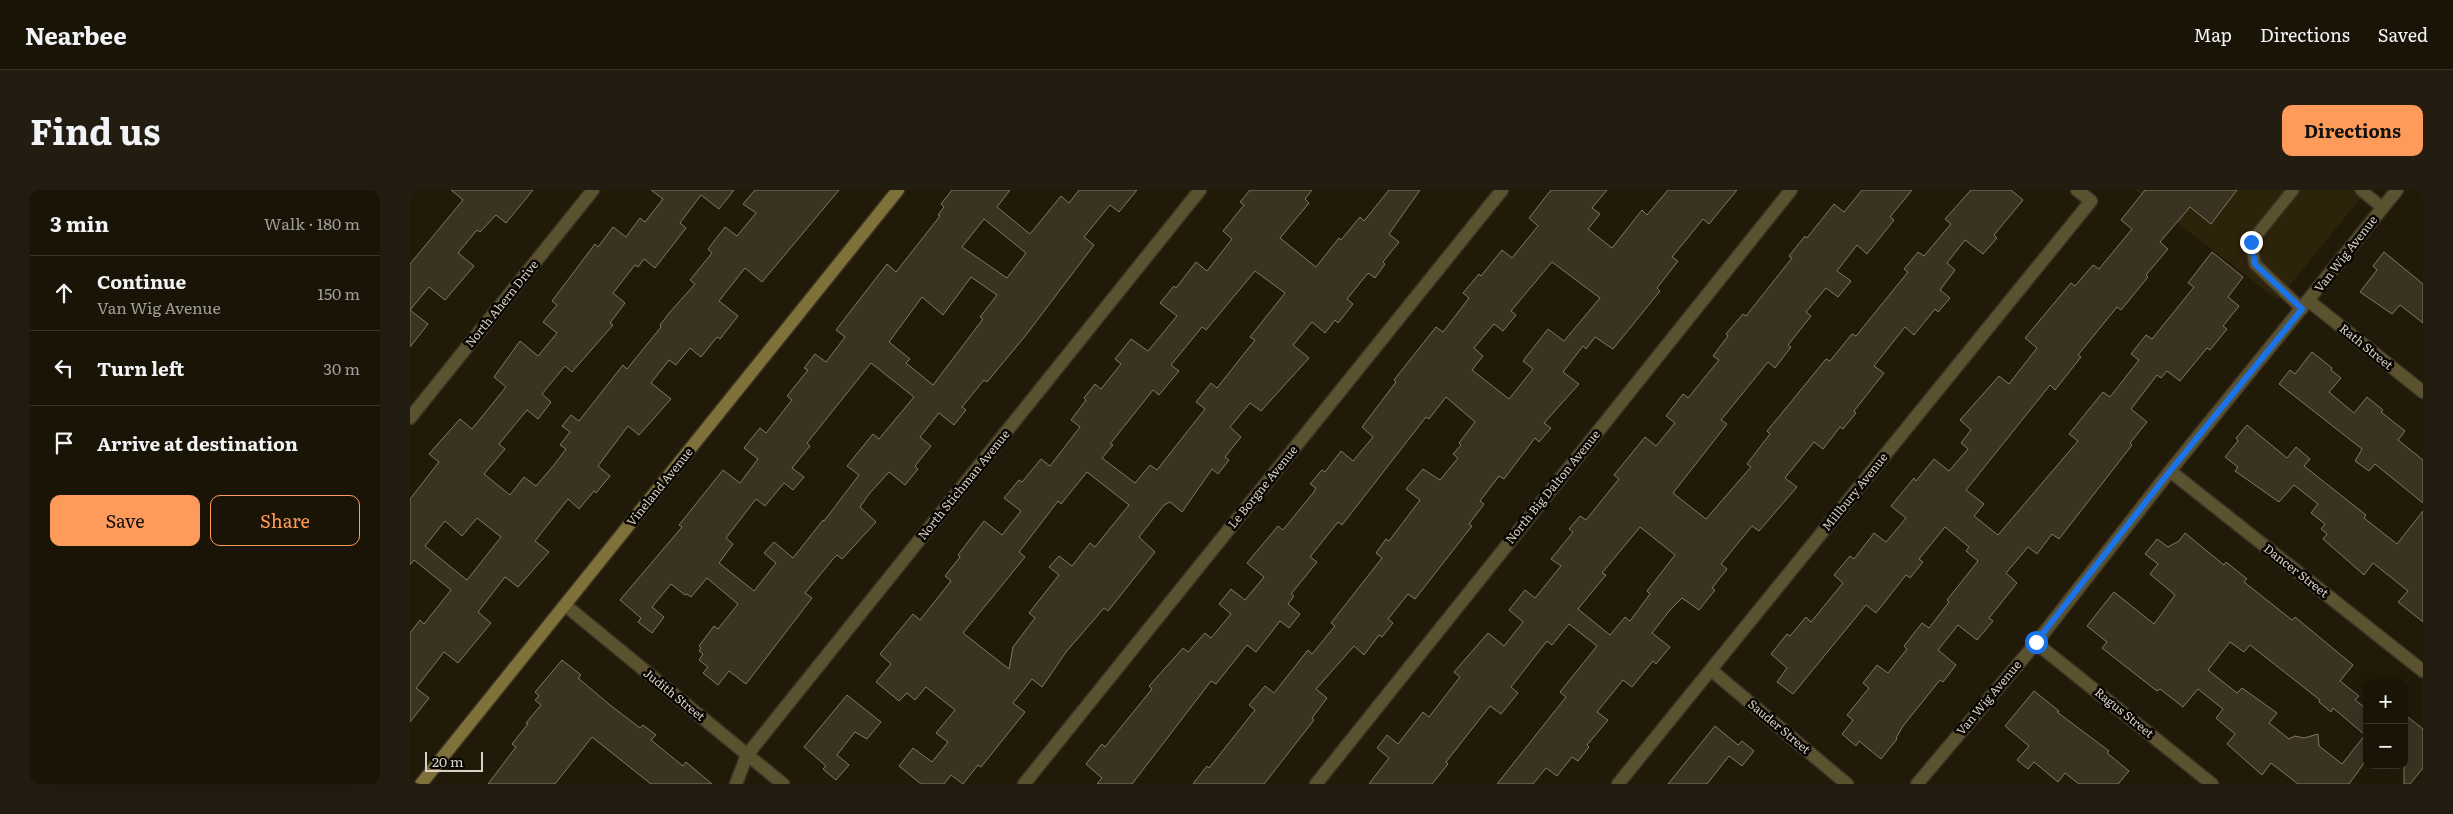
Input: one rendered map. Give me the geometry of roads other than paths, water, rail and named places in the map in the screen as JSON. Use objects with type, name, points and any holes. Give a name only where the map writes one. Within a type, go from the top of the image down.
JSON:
[{"type":"street","name":"North Ahern Drive","points":[[410,418],[593,190]]},
{"type":"street","name":"Vineland Avenue","points":[[421,784],[898,190]]},
{"type":"street","name":"North Stichman Avenue","points":[[736,784],[748,755],[1200,190]]},
{"type":"street","name":"Le Borgne Avenue","points":[[1024,784],[1502,190]]},
{"type":"street","name":"North Big Dalton Avenue","points":[[1316,784],[1791,190]]},
{"type":"street","name":"Millbury Avenue","points":[[1618,784],[2091,201],[2077,190]]},
{"type":"street","name":"Van Wig Avenue","points":[[1917,784],[2036,642],[2170,471],[2397,190]]},
{"type":"street","name":"Rath Street","points":[[2305,305],[2423,392]]},
{"type":"street","name":"Dancer Street","points":[[2170,471],[2423,670]]},
{"type":"street","name":"Judith Street","points":[[565,605],[783,784]]},
{"type":"street","name":"Ragus Street","points":[[2036,642],[2212,784]]},
{"type":"street","name":"Sauder Street","points":[[1711,670],[1847,784]]},
{"type":"lane","points":[[2293,190],[2251,242],[2255,264],[2305,305]]},
{"type":"lane","points":[[2361,190],[2383,208]]}]
